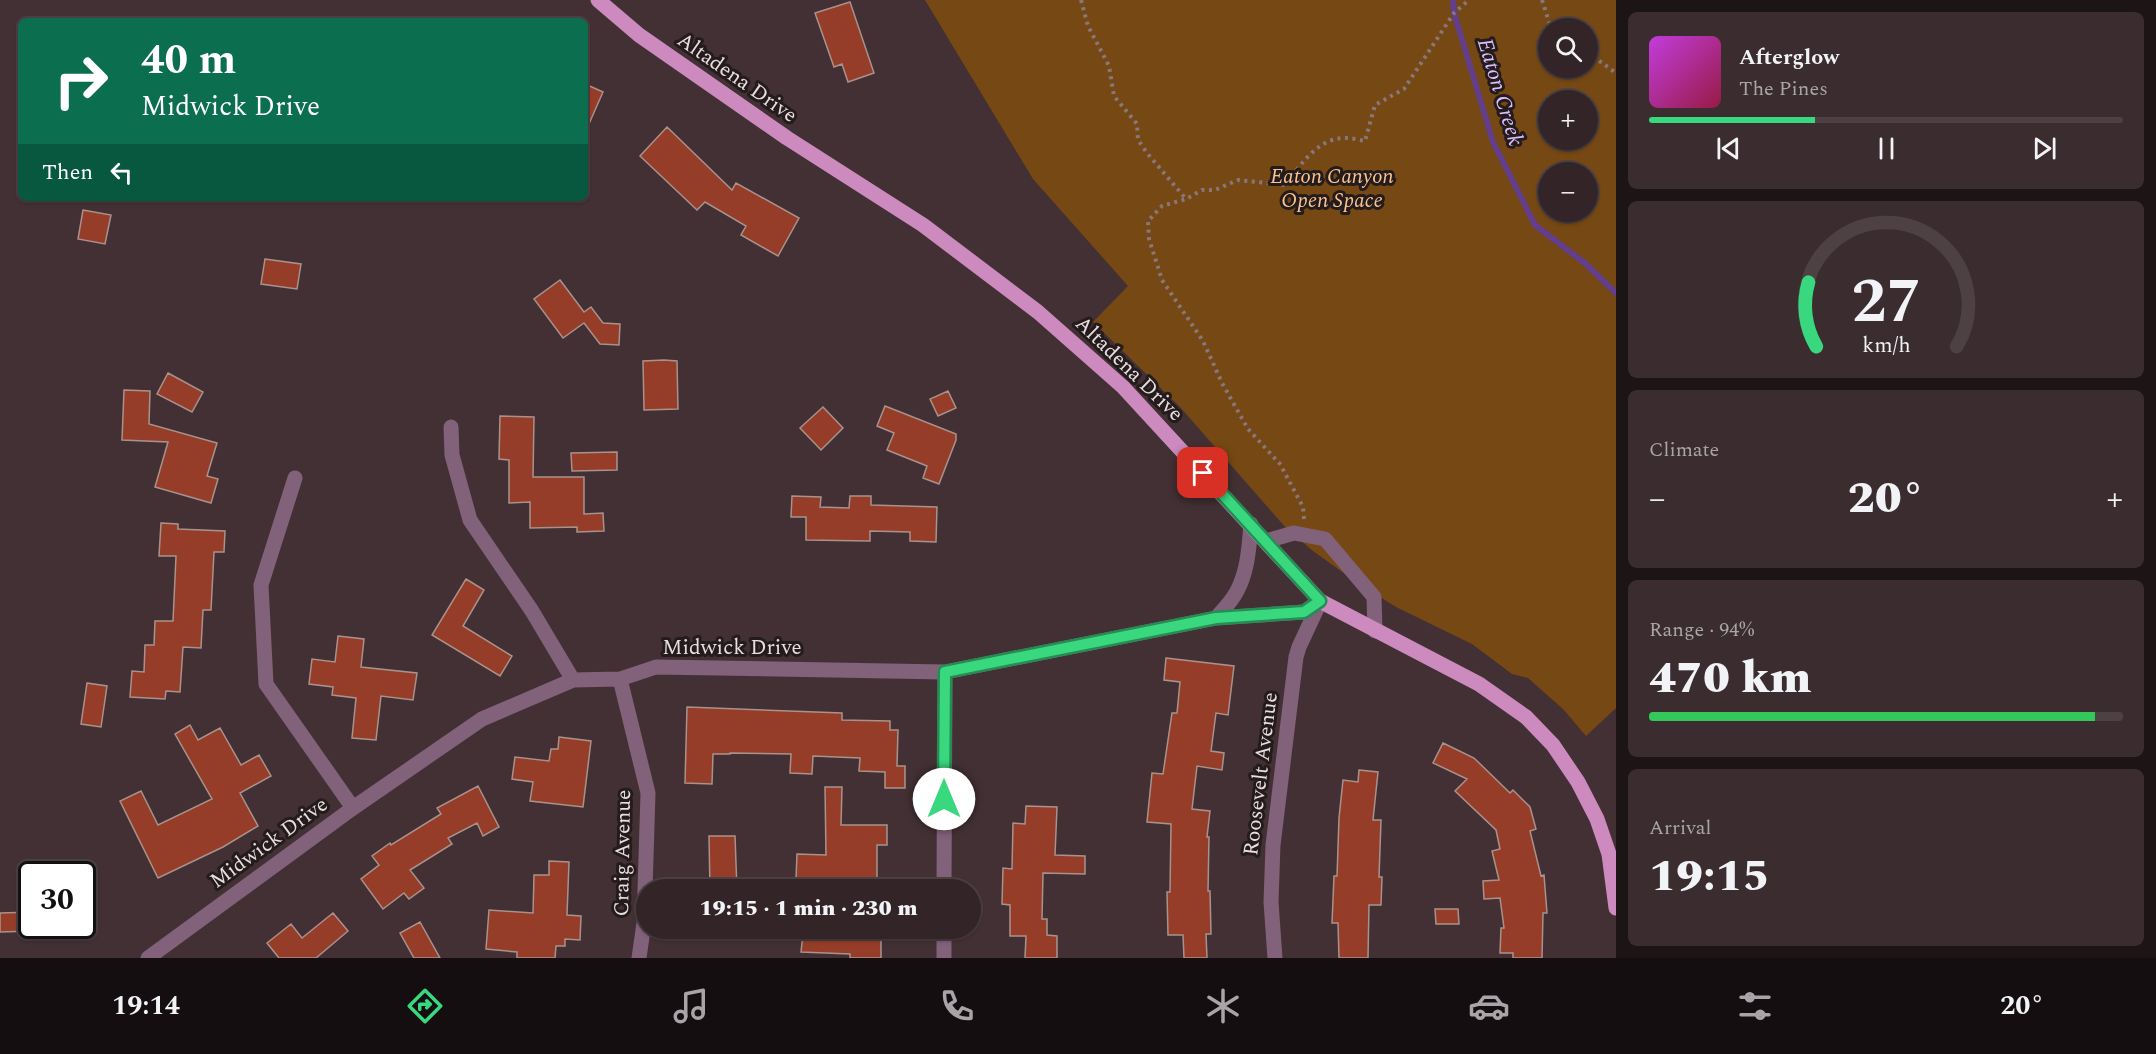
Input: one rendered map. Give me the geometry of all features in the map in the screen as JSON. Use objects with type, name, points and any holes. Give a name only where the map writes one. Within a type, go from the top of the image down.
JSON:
[{"type":"main road","name":"Altadena Drive","points":[[598,0],[639,35],[788,138],[923,225],[1038,312],[1123,387],[1320,601],[1479,684],[1526,717],[1553,745],[1578,782],[1597,819],[1609,854],[1616,908]]},
{"type":"street","points":[[451,427],[452,455],[470,520],[532,611],[573,680]]},
{"type":"street","points":[[295,477],[261,585],[266,684],[353,808]]},
{"type":"street","points":[[1216,618],[1236,593],[1244,577],[1249,555],[1251,524]]},
{"type":"street","points":[[1266,541],[1294,533],[1325,539],[1374,597],[1375,631]]},
{"type":"street","name":"Midwick Drive","points":[[148,958],[353,808],[482,719],[573,680],[620,679],[657,667],[945,672],[1216,618],[1304,612],[1320,601]]},
{"type":"street","name":"Roosevelt Avenue","points":[[1275,958],[1271,884],[1275,822],[1296,657],[1320,601]]},
{"type":"street","points":[[944,879],[945,672]]},
{"type":"street","name":"Craig Avenue","points":[[620,679],[648,793],[644,922],[639,958]]},
{"type":"street","points":[[944,939],[944,958]]},
{"type":"path","points":[[1081,0],[1088,26],[1109,66],[1114,96],[1137,124],[1138,140],[1147,153],[1186,199]]},
{"type":"path","points":[[1305,535],[1303,507],[1280,464],[1248,429],[1222,383],[1203,341],[1162,280],[1149,239],[1148,221],[1162,206],[1186,199],[1202,190],[1215,190],[1238,180],[1285,185],[1308,157],[1328,142],[1345,138],[1365,141],[1375,105],[1404,89],[1454,13],[1468,0]]},
{"type":"path","points":[[1542,0],[1548,18]]},
{"type":"path","points":[[1598,60],[1616,73]]},
{"type":"green space","name":"Eaton Canyon Open Space","points":[[925,0],[1616,0],[1616,708],[1586,736],[1564,710],[1528,678],[1512,674],[1472,644],[1396,607],[1313,551],[1286,528],[1180,407],[1093,322],[1128,286],[1033,179]]},
{"type":"building","points":[[850,2],[874,73],[848,82],[842,64],[834,67],[815,13]]},
{"type":"building","points":[[588,85],[603,92],[588,126]]},
{"type":"building","points":[[667,127],[732,190],[736,183],[799,218],[778,256],[741,235],[746,226],[705,202],[697,210],[640,156]]},
{"type":"building","points":[[83,210],[111,215],[105,244],[78,239]]},
{"type":"building","points":[[265,259],[301,264],[297,289],[261,284]]},
{"type":"building","points":[[560,280],[584,312],[591,307],[603,323],[620,324],[619,345],[600,344],[584,323],[563,338],[534,299]]},
{"type":"building","points":[[643,361],[677,361],[678,409],[644,410]]},
{"type":"building","points":[[168,373],[203,392],[192,412],[157,394]]},
{"type":"building","points":[[124,390],[150,391],[149,424],[217,443],[207,476],[218,479],[211,503],[155,487],[168,442],[122,440]]},
{"type":"building","points":[[948,391],[956,408],[938,416],[930,399]]},
{"type":"building","points":[[885,406],[956,434],[956,440],[939,484],[923,478],[927,466],[887,450],[894,433],[877,426]]},
{"type":"building","points":[[823,407],[843,428],[821,450],[800,428]]},
{"type":"building","points":[[500,416],[534,417],[533,477],[584,477],[584,514],[603,513],[604,531],[577,532],[577,527],[530,528],[530,502],[509,503],[509,460],[499,459]]},
{"type":"building","points":[[617,452],[617,470],[572,471],[571,453]]},
{"type":"building","points":[[792,496],[821,497],[820,507],[849,508],[850,496],[871,496],[871,505],[937,507],[936,542],[910,541],[910,532],[870,531],[870,541],[806,540],[806,517],[791,517]]},
{"type":"building","points":[[161,523],[178,524],[178,529],[225,531],[224,552],[214,552],[211,610],[203,610],[201,648],[183,647],[180,692],[166,691],[165,699],[130,697],[132,671],[144,672],[145,645],[154,645],[155,621],[173,621],[176,556],[159,556]]},
{"type":"building","points":[[466,579],[484,590],[463,626],[512,656],[500,676],[432,635]]},
{"type":"building","points":[[338,636],[364,639],[361,667],[417,673],[413,700],[381,696],[376,740],[352,738],[356,698],[332,695],[333,687],[309,684],[312,659],[335,662]]},
{"type":"building","points":[[1166,658],[1234,666],[1228,715],[1216,713],[1211,751],[1224,753],[1222,770],[1197,766],[1192,809],[1210,811],[1207,837],[1209,837],[1208,891],[1210,891],[1211,934],[1206,934],[1207,958],[1184,958],[1183,935],[1168,935],[1167,892],[1170,892],[1171,824],[1147,822],[1152,773],[1163,774],[1172,713],[1177,713],[1180,682],[1164,680]]},
{"type":"building","points":[[87,683],[107,686],[101,727],[81,724]]},
{"type":"building","points":[[687,707],[842,713],[842,720],[890,721],[890,730],[898,730],[897,766],[905,766],[905,788],[885,788],[885,772],[859,771],[860,758],[813,756],[812,774],[790,773],[791,754],[713,754],[712,784],[685,783]]},
{"type":"building","points":[[190,725],[198,740],[220,728],[241,765],[259,755],[271,776],[240,793],[258,826],[223,847],[158,878],[120,801],[141,791],[158,825],[212,799],[175,734]]},
{"type":"building","points":[[559,737],[591,741],[583,807],[530,801],[533,782],[512,779],[515,757],[549,761],[551,749],[558,749]]},
{"type":"building","points":[[1443,743],[1474,758],[1510,793],[1513,790],[1530,807],[1536,829],[1530,831],[1541,876],[1544,875],[1547,913],[1543,913],[1542,958],[1513,958],[1513,953],[1500,953],[1501,928],[1504,928],[1500,898],[1484,899],[1483,881],[1499,880],[1492,851],[1500,849],[1496,830],[1455,791],[1467,779],[1433,763]]},
{"type":"building","points":[[1359,770],[1378,772],[1373,820],[1381,820],[1379,877],[1382,877],[1381,905],[1369,905],[1368,958],[1339,958],[1338,923],[1332,923],[1343,780],[1358,782]]},
{"type":"building","points":[[478,786],[499,827],[483,836],[477,823],[448,838],[452,844],[410,870],[424,888],[409,899],[404,893],[383,909],[361,879],[379,865],[372,856],[441,814],[437,808]]},
{"type":"building","points":[[825,787],[842,787],[841,825],[887,825],[887,845],[877,845],[877,879],[796,879],[797,854],[826,855]]},
{"type":"building","points":[[1026,806],[1057,807],[1055,855],[1085,856],[1085,874],[1043,873],[1042,919],[1047,919],[1047,935],[1057,936],[1057,958],[1025,958],[1026,936],[1010,936],[1010,905],[1002,904],[1003,868],[1012,869],[1013,823],[1025,824]]},
{"type":"building","points":[[709,836],[735,836],[737,879],[710,879]]},
{"type":"building","points":[[549,861],[569,862],[567,915],[581,916],[580,940],[565,939],[565,946],[556,946],[555,958],[517,958],[517,952],[486,949],[489,910],[533,913],[534,875],[549,875]]},
{"type":"building","points":[[1435,909],[1458,909],[1459,924],[1436,924]]},
{"type":"building","points":[[18,912],[18,931],[0,932],[0,913]]},
{"type":"building","points":[[333,913],[348,931],[316,958],[279,958],[267,943],[291,924],[302,938]]},
{"type":"building","points":[[420,922],[440,958],[414,958],[400,933]]},
{"type":"building","points":[[802,939],[881,939],[881,958],[850,958],[850,954],[801,952]]},
{"type":"waterway","name":"Eaton Creek","points":[[1453,0],[1454,13],[1493,142],[1535,225],[1586,264],[1616,293]]},
{"type":"route","points":[[944,799],[945,672],[1216,618],[1272,616],[1304,612],[1320,601],[1203,473]]}]
